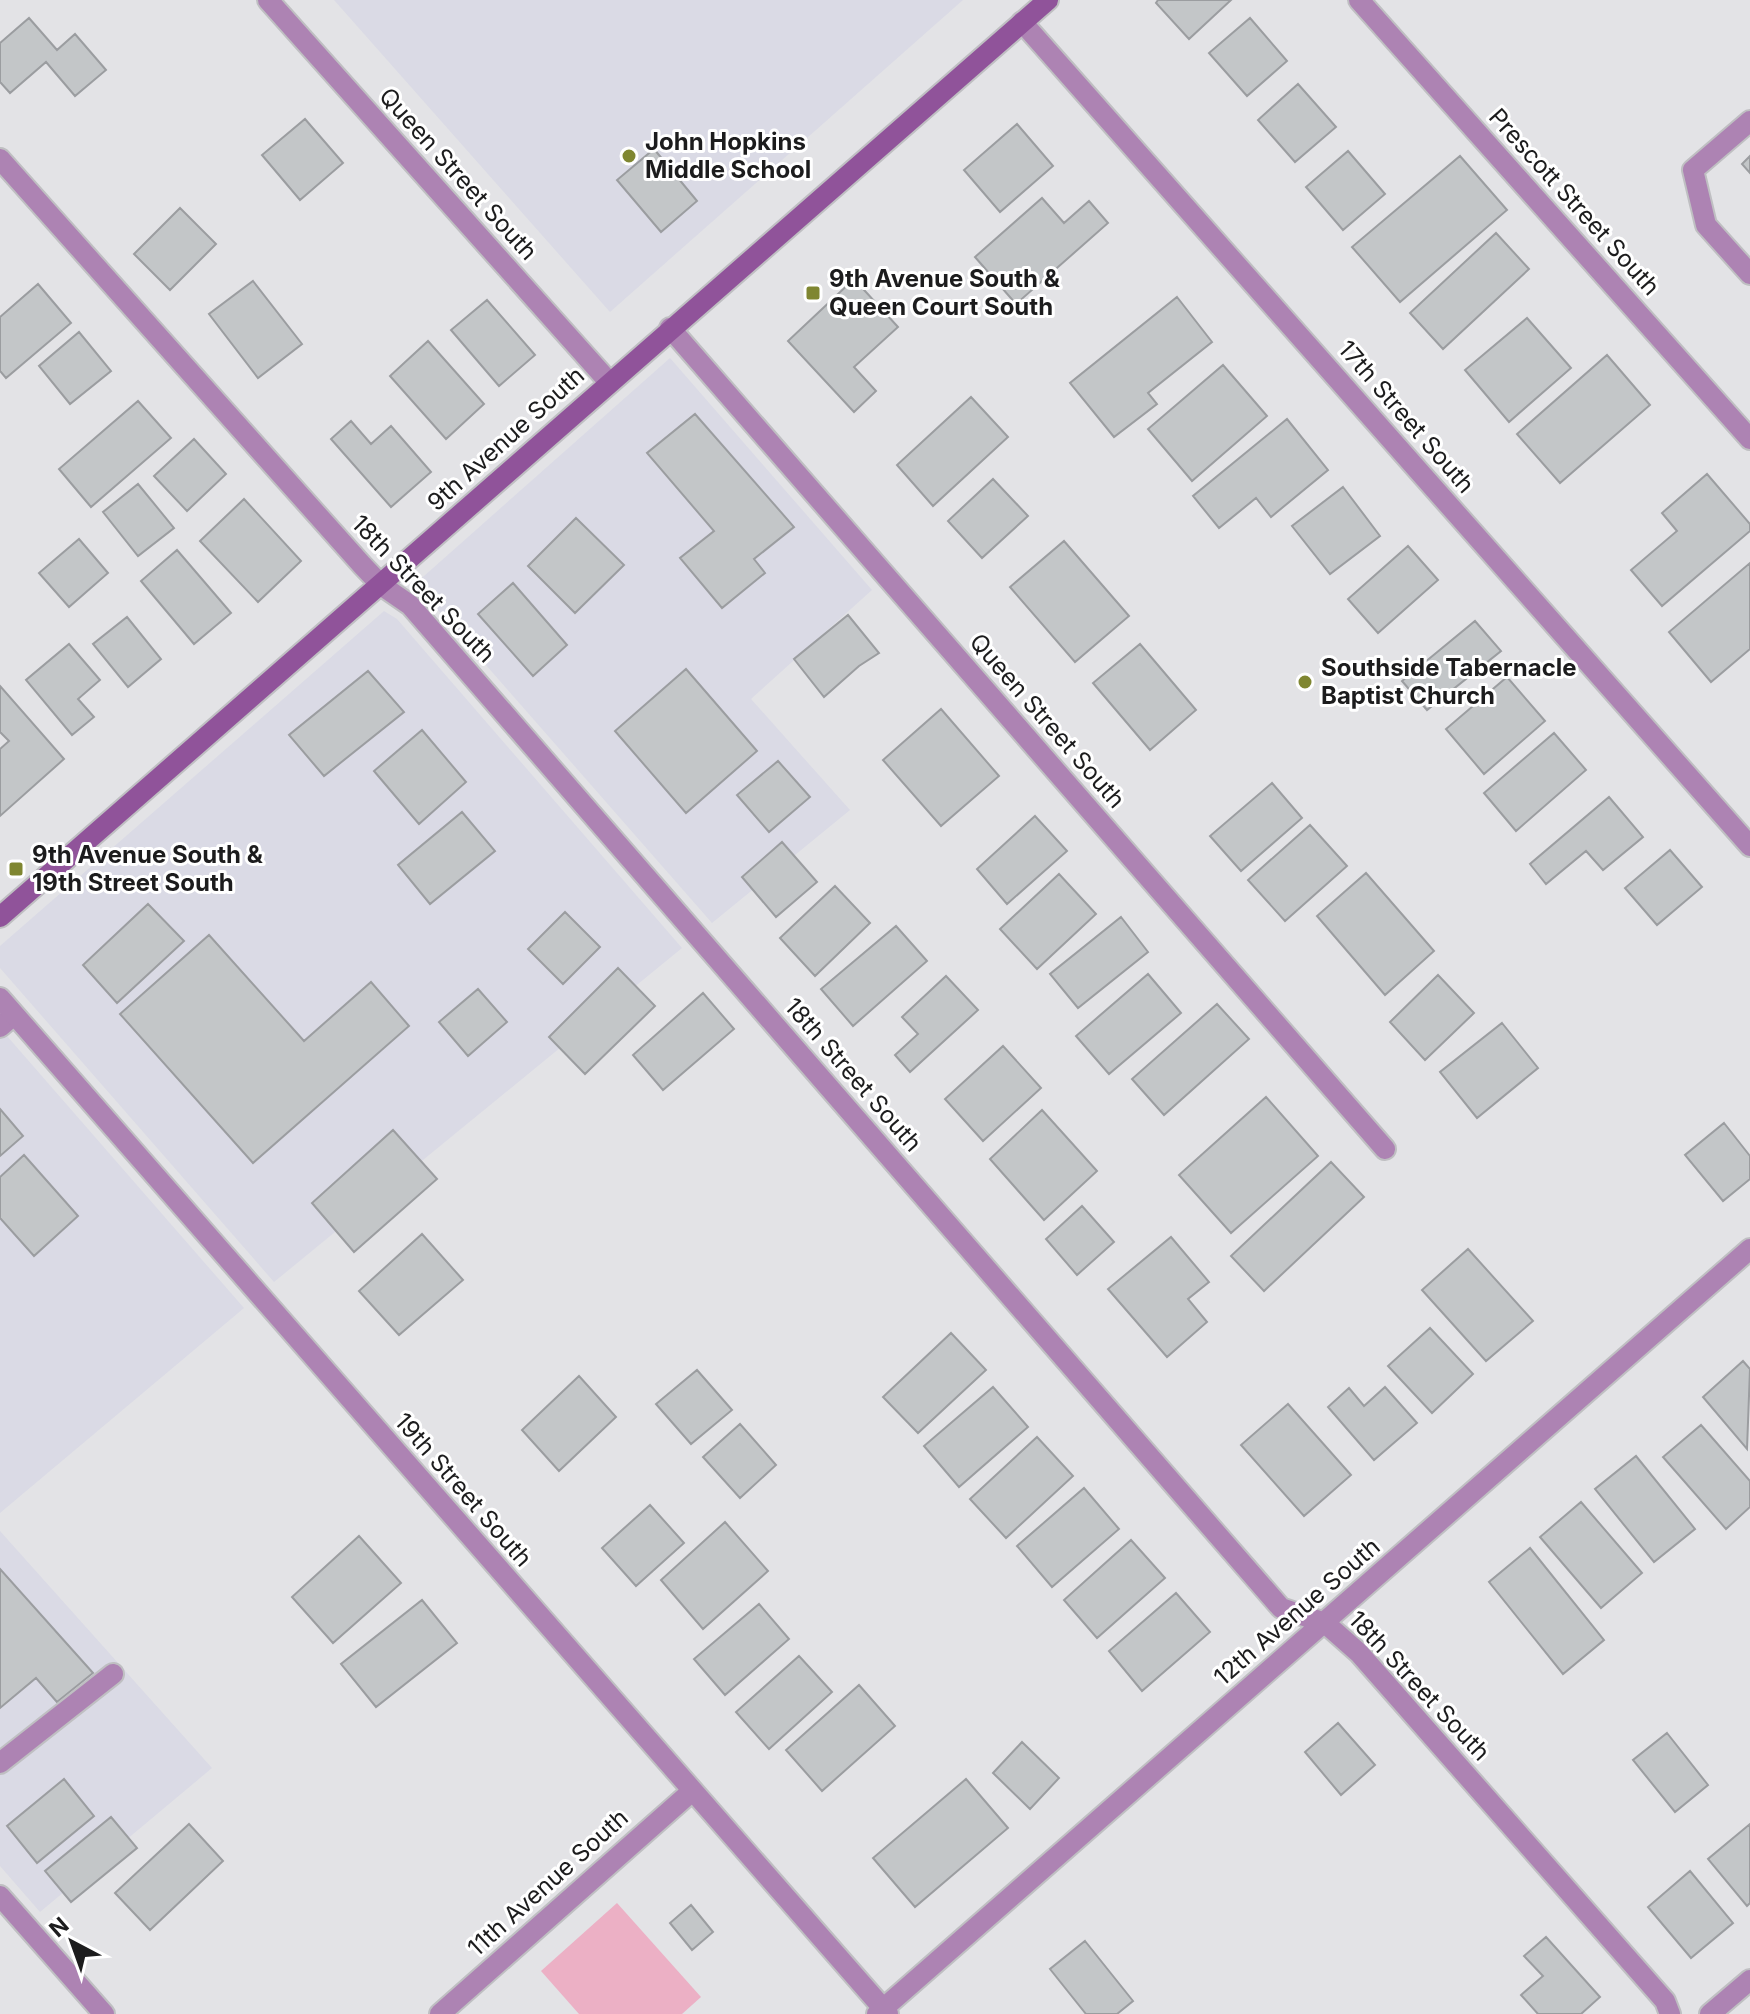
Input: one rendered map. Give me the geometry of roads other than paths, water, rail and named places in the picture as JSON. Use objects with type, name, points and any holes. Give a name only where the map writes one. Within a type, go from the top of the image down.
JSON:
[{"type":"street","name":"Queen Street South","points":[[268,0],[609,382]]},
{"type":"street","name":"9th Avenue South","points":[[0,917],[1048,0]]},
{"type":"street","name":"Prescott Street South","points":[[1359,0],[1750,439]]},
{"type":"street","name":"17th Street South","points":[[1022,22],[1750,846]]},
{"type":"street","points":[[1750,121],[1693,170],[1706,225],[1750,274]]},
{"type":"street","name":"18th Street South","points":[[0,159],[381,585],[410,605],[1281,1608],[1325,1623],[1359,1653],[1665,2001],[1670,2014]]},
{"type":"street","name":"Queen Street South","points":[[670,328],[1385,1149]]},
{"type":"street","name":"19th Street South","points":[[0,998],[7,1021],[883,2012]]},
{"type":"street","name":"12th Avenue South","points":[[883,2012],[1750,1249]]},
{"type":"street","points":[[0,1763],[113,1674]]},
{"type":"street","name":"11th Avenue South","points":[[440,2014],[691,1792]]},
{"type":"street","points":[[0,1896],[104,2014]]},
{"type":"street","points":[[1710,2014],[1750,1980]]},
{"type":"place","name":"John Hopkins Middle School","points":[[629,156]]},
{"type":"place","name":"9th Avenue South & Queen Court South","points":[[813,293]]},
{"type":"place","name":"Southside Tabernacle Baptist Church","points":[[1305,682]]},
{"type":"place","name":"9th Avenue South & 19th Street South","points":[[16,869]]}]
